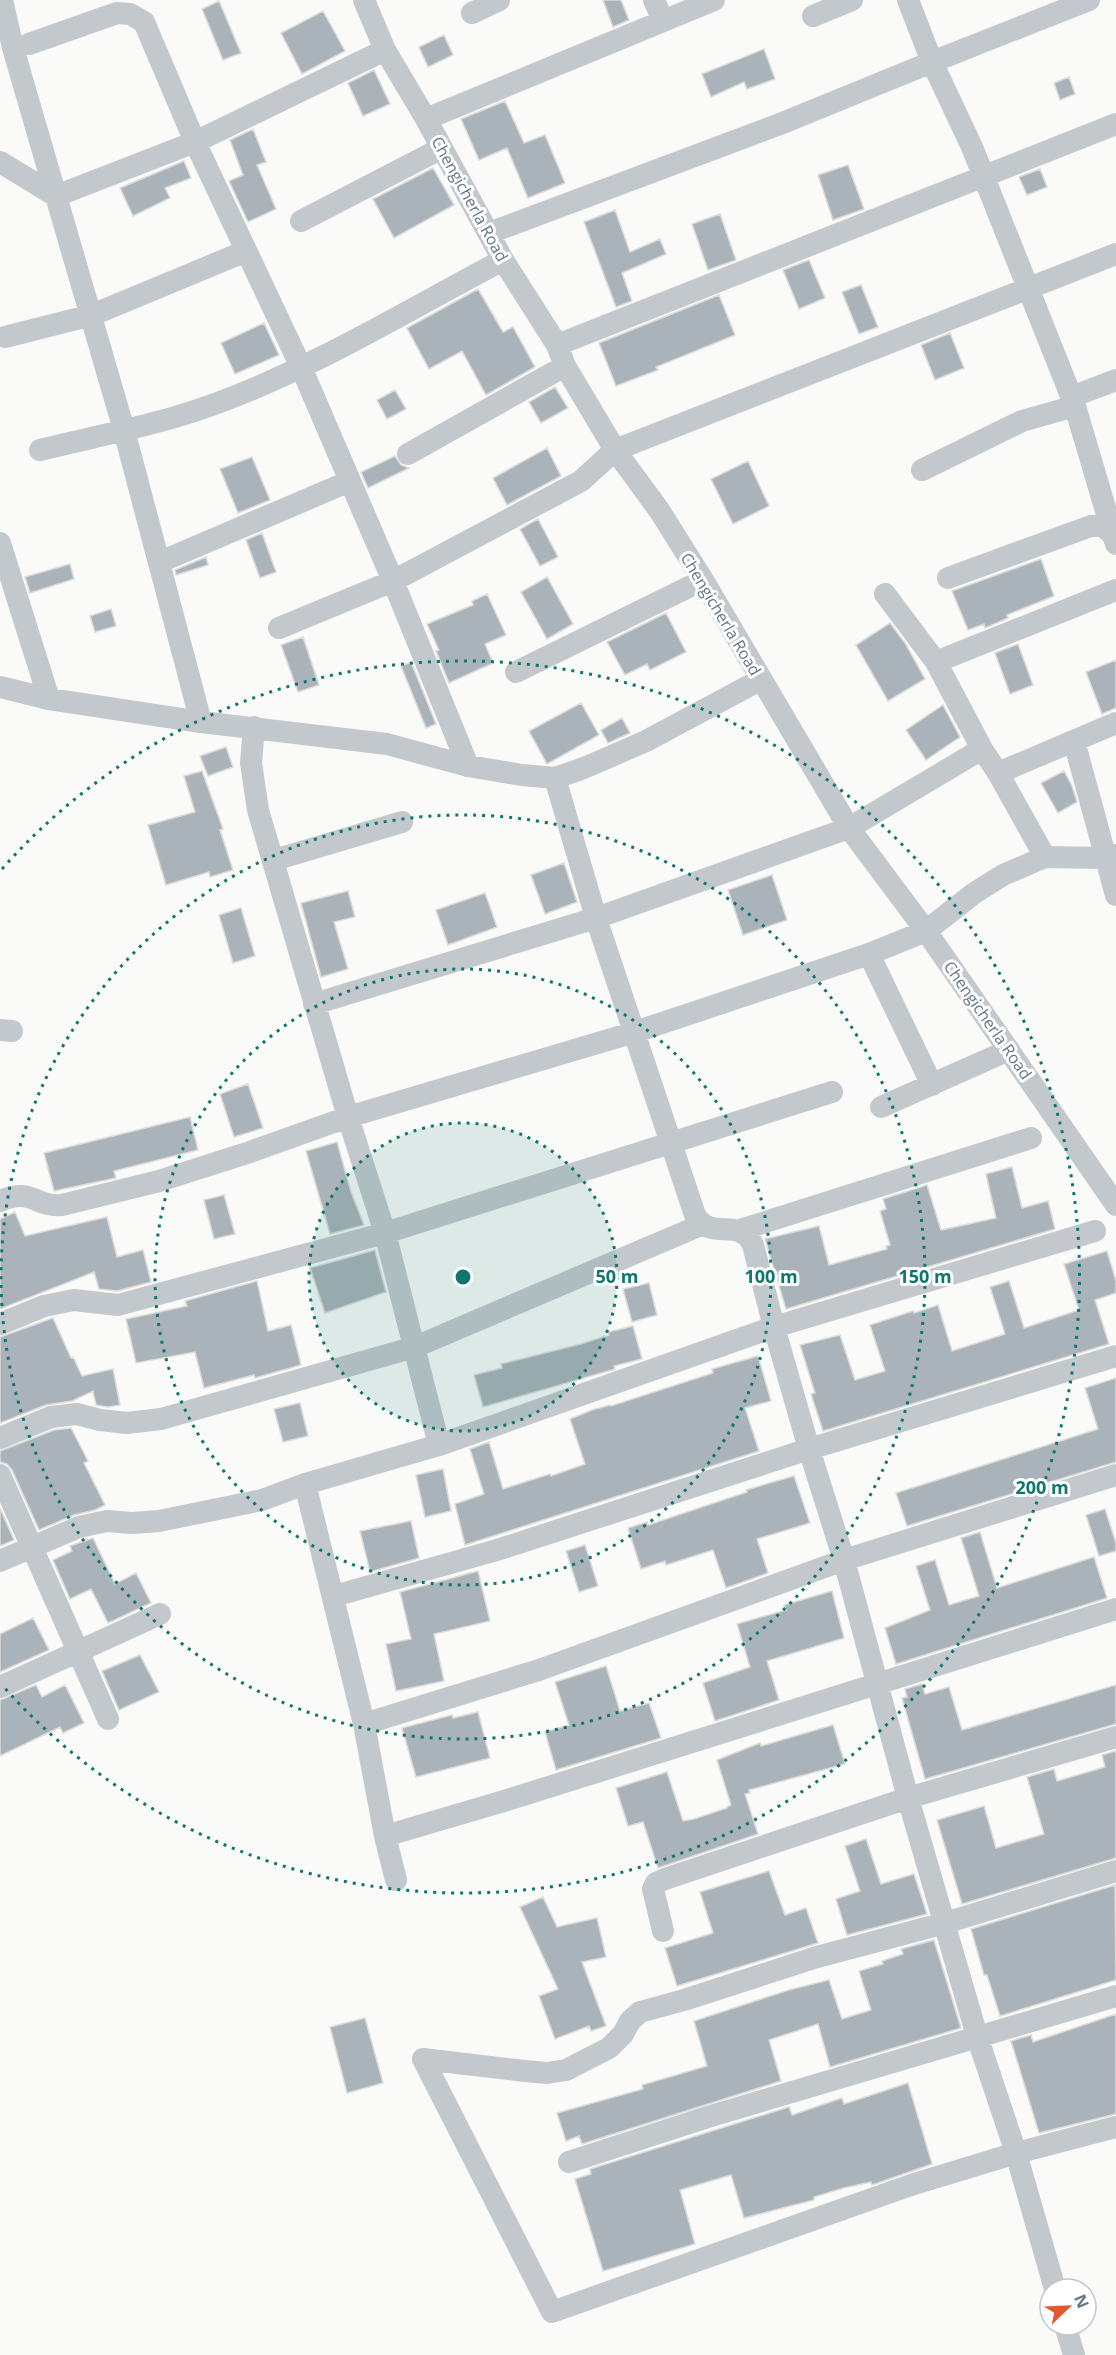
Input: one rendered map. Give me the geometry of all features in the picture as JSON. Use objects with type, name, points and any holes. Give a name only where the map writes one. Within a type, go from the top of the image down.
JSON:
[{"type":"street","points":[[2,0],[124,430],[201,723]]},
{"type":"street","name":"Chengicherla Road","points":[[364,0],[385,50],[426,119],[503,260],[557,345],[566,366],[615,450],[659,510],[703,580],[849,828],[926,931],[1116,1205]]},
{"type":"street","points":[[472,13],[500,0]]},
{"type":"street","points":[[654,0],[663,21]]},
{"type":"street","points":[[426,119],[714,0]]},
{"type":"street","points":[[813,16],[852,0]]},
{"type":"street","points":[[909,0],[933,62],[983,176],[1073,401],[1114,540]]},
{"type":"street","points":[[489,233],[780,124],[1089,0]]},
{"type":"street","points":[[29,44],[117,13],[137,17],[144,22],[195,142],[301,367],[393,580],[468,766]]},
{"type":"street","points":[[56,196],[195,142],[385,50]]},
{"type":"street","points":[[557,345],[1116,124]]},
{"type":"street","points":[[301,220],[442,148]]},
{"type":"street","points":[[0,162],[56,196]]},
{"type":"street","points":[[5,337],[92,315],[246,250]]},
{"type":"street","points":[[279,628],[393,580],[581,482],[615,450],[1116,254]]},
{"type":"street","points":[[40,450],[124,430],[212,405],[301,367],[503,260]]},
{"type":"street","points":[[408,454],[566,366]]},
{"type":"street","points":[[922,470],[1022,421],[1073,401],[1116,380]]},
{"type":"street","points":[[160,562],[350,481]]},
{"type":"street","points":[[948,578],[1090,526],[1103,526],[1114,540]]},
{"type":"street","points":[[0,543],[4,569],[49,699]]},
{"type":"street","points":[[516,672],[703,580]]},
{"type":"street","points":[[936,662],[1116,590]]},
{"type":"street","points":[[885,594],[936,662],[982,749],[1045,857]]},
{"type":"street","points":[[0,687],[49,699],[201,723],[387,744],[468,766],[522,776],[555,778],[646,741],[760,680]]},
{"type":"street","points":[[998,773],[1116,723]]},
{"type":"street","points":[[254,728],[251,763],[258,810],[314,1004],[385,1233],[439,1445]]},
{"type":"street","points":[[1074,741],[1111,857],[1116,895]]},
{"type":"street","points":[[314,1004],[596,918],[849,828],[982,749]]},
{"type":"street","points":[[555,778],[596,918],[670,1144],[695,1215],[701,1225],[710,1228],[740,1230],[1031,1138]]},
{"type":"street","points":[[274,860],[402,822]]},
{"type":"street","points":[[0,1201],[17,1195],[26,1195],[52,1206],[62,1205],[159,1182],[348,1117],[635,1032],[869,954],[926,931],[993,881],[1045,857],[1111,857]]},
{"type":"street","points":[[869,954],[932,1085]]},
{"type":"street","points":[[881,1107],[1009,1050]]},
{"type":"street","points":[[0,1324],[44,1306],[74,1300],[118,1305],[385,1233],[831,1092]]},
{"type":"street","points":[[0,1438],[51,1417],[77,1414],[100,1420],[127,1423],[161,1419],[415,1347],[701,1225]]},
{"type":"street","points":[[740,1230],[749,1235],[753,1245],[809,1449],[844,1560],[908,1798],[977,2036],[1016,2153],[1052,2277]]},
{"type":"street","points":[[0,1561],[80,1527],[107,1521],[132,1523],[188,1515],[262,1500],[305,1484],[439,1445],[774,1327],[1095,1231]]},
{"type":"street","points":[[334,1596],[497,1550],[809,1449],[1116,1356]]},
{"type":"street","points":[[0,1475],[108,1719]]},
{"type":"street","points":[[364,1724],[539,1670],[844,1560],[1116,1475]]},
{"type":"street","points":[[305,1484],[364,1724],[385,1836],[396,1880]]},
{"type":"street","points":[[385,1836],[1116,1610]]},
{"type":"street","points":[[0,1688],[160,1614]]},
{"type":"street","points":[[663,1931],[652,1889],[656,1883],[908,1798],[1116,1737]]},
{"type":"street","points":[[1116,1871],[640,2012],[630,2021],[623,2034],[609,2049],[566,2070],[547,2073],[423,2059],[552,2312],[911,2185],[1016,2153],[1116,2127]]},
{"type":"street","points":[[569,2162],[722,2113],[1116,1996]]},
{"type":"street","points":[[1069,2337],[1074,2355]]},
{"type":"building","points":[[603,0],[621,0],[629,20],[613,27]]},
{"type":"building","points":[[219,1],[241,53],[223,60],[202,9]]},
{"type":"building","points":[[323,11],[345,51],[302,74],[281,33]]},
{"type":"building","points":[[444,35],[453,55],[428,67],[419,47]]},
{"type":"building","points":[[764,49],[775,79],[747,89],[744,82],[711,97],[702,74]]},
{"type":"building","points":[[374,70],[390,104],[363,116],[348,83]]},
{"type":"building","points":[[1069,77],[1075,94],[1060,100],[1054,83]]},
{"type":"building","points":[[505,101],[524,143],[545,135],[565,183],[528,198],[507,148],[479,160],[461,119]]},
{"type":"building","points":[[253,129],[266,162],[257,165],[276,209],[248,222],[229,181],[243,175],[230,140]]},
{"type":"building","points":[[184,161],[191,178],[165,188],[170,198],[133,216],[120,188]]},
{"type":"building","points":[[848,165],[864,209],[833,220],[818,175]]},
{"type":"building","points":[[433,168],[454,205],[394,238],[373,199]]},
{"type":"building","points":[[1040,169],[1047,187],[1027,195],[1019,177]]},
{"type":"building","points":[[615,210],[630,252],[660,239],[666,254],[622,273],[632,301],[616,307],[584,222]]},
{"type":"building","points":[[720,214],[736,260],[708,270],[692,224]]},
{"type":"building","points":[[809,260],[825,298],[799,309],[783,270]]},
{"type":"building","points":[[861,285],[878,327],[859,334],[842,292]]},
{"type":"building","points":[[478,289],[503,332],[513,327],[535,367],[486,395],[462,351],[429,369],[407,328]]},
{"type":"building","points":[[719,295],[735,335],[656,367],[658,370],[616,386],[599,343]]},
{"type":"building","points":[[264,323],[279,355],[235,374],[221,343]]},
{"type":"building","points":[[950,333],[964,368],[935,380],[921,345]]},
{"type":"building","points":[[555,387],[568,408],[541,423],[529,402]]},
{"type":"building","points":[[395,390],[406,409],[387,419],[377,400]]},
{"type":"building","points":[[547,448],[561,476],[507,505],[493,478]]},
{"type":"building","points":[[395,456],[401,465],[409,468],[368,488],[361,472]]},
{"type":"building","points":[[252,457],[270,500],[238,513],[220,469]]},
{"type":"building","points":[[748,461],[769,506],[733,524],[711,479]]},
{"type":"building","points":[[538,519],[558,557],[540,566],[520,529]]},
{"type":"building","points":[[262,533],[276,572],[260,578],[246,540]]},
{"type":"building","points":[[206,557],[208,565],[176,575],[175,570]]},
{"type":"building","points":[[1041,559],[1054,596],[1007,615],[1008,618],[985,628],[984,624],[968,630],[952,591]]},
{"type":"building","points":[[70,564],[74,579],[30,593],[25,577]]},
{"type":"building","points":[[547,577],[573,624],[547,639],[521,592]]},
{"type":"building","points":[[487,594],[506,635],[485,644],[493,663],[449,683],[436,651],[439,650],[427,624],[473,605],[472,601]]},
{"type":"building","points":[[111,609],[116,626],[95,632],[90,616]]},
{"type":"building","points":[[666,613],[686,652],[650,670],[647,664],[625,675],[607,642]]},
{"type":"building","points":[[890,623],[905,643],[925,679],[888,701],[856,645]]},
{"type":"building","points":[[303,637],[319,685],[298,692],[281,645]]},
{"type":"building","points":[[1018,644],[1033,685],[1010,694],[995,653]]},
{"type":"building","points":[[1116,660],[1116,708],[1102,714],[1086,672]]},
{"type":"building","points":[[411,662],[436,724],[426,728],[401,666]]},
{"type":"building","points":[[581,703],[599,735],[547,764],[529,731]]},
{"type":"building","points":[[943,705],[960,737],[926,760],[906,730]]},
{"type":"building","points":[[622,718],[630,733],[608,743],[601,730]]},
{"type":"building","points":[[226,747],[233,767],[208,776],[200,756]]},
{"type":"building","points":[[202,771],[223,829],[220,830],[233,870],[210,877],[209,872],[166,885],[148,825],[195,812],[184,776]]},
{"type":"building","points":[[1064,771],[1077,802],[1058,813],[1041,783]]},
{"type":"building","points":[[564,863],[577,902],[545,914],[531,875]]},
{"type":"building","points":[[772,875],[787,920],[743,935],[728,890]]},
{"type":"building","points":[[348,891],[355,917],[334,922],[348,969],[321,977],[301,903]]},
{"type":"building","points":[[485,893],[497,927],[448,945],[436,910]]},
{"type":"building","points":[[241,908],[255,956],[233,963],[219,915]]},
{"type":"building","points":[[248,1084],[263,1128],[234,1137],[220,1094]]},
{"type":"building","points":[[190,1117],[198,1150],[114,1171],[116,1178],[54,1191],[44,1153]]},
{"type":"building","points":[[337,1142],[351,1192],[364,1225],[330,1234],[306,1151]]},
{"type":"building","points":[[1012,1167],[1022,1208],[1048,1201],[1055,1229],[786,1309],[765,1239],[819,1226],[829,1265],[887,1249],[886,1246],[890,1245],[880,1211],[886,1209],[883,1199],[927,1185],[941,1230],[996,1218],[986,1174]]},
{"type":"building","points":[[224,1195],[235,1234],[214,1239],[204,1200]]},
{"type":"building","points":[[15,1212],[25,1236],[107,1217],[117,1257],[143,1250],[151,1282],[117,1291],[99,1289],[94,1272],[0,1309],[0,1219]]},
{"type":"building","points":[[375,1250],[386,1292],[325,1313],[310,1268]]},
{"type":"building","points":[[1107,1251],[1116,1281],[1116,1293],[1095,1300],[1109,1344],[823,1431],[811,1394],[815,1393],[800,1345],[840,1335],[855,1380],[885,1371],[870,1325],[938,1305],[952,1351],[1005,1334],[990,1287],[1009,1281],[1024,1328],[1079,1310],[1064,1264]]},
{"type":"building","points":[[257,1281],[268,1331],[291,1325],[301,1365],[255,1378],[254,1375],[204,1388],[195,1352],[136,1363],[126,1319],[187,1306],[185,1301]]},
{"type":"building","points":[[649,1283],[657,1315],[632,1322],[623,1289]]},
{"type":"building","points":[[53,1318],[82,1376],[113,1369],[120,1405],[108,1407],[96,1405],[93,1391],[72,1401],[46,1405],[0,1423],[0,1337]]},
{"type":"building","points":[[633,1326],[642,1359],[614,1366],[615,1369],[612,1370],[483,1407],[474,1375],[502,1368],[501,1364],[581,1344],[609,1335],[608,1332]]},
{"type":"building","points":[[758,1356],[771,1401],[745,1408],[759,1451],[465,1545],[455,1504],[484,1494],[470,1449],[489,1442],[503,1489],[550,1474],[551,1476],[585,1464],[570,1419],[592,1410],[713,1373],[712,1369]]},
{"type":"building","points":[[1116,1378],[1116,1462],[907,1526],[896,1493],[1098,1429],[1085,1388]]},
{"type":"building","points":[[300,1403],[308,1436],[283,1442],[274,1409]]},
{"type":"building","points":[[71,1428],[88,1461],[84,1463],[105,1505],[39,1530],[12,1470],[7,1464],[0,1462],[0,1451],[54,1430]]},
{"type":"building","points":[[443,1469],[451,1511],[425,1517],[416,1475]]},
{"type":"building","points":[[794,1476],[810,1523],[757,1539],[768,1573],[726,1588],[713,1550],[666,1565],[665,1561],[641,1569],[628,1528],[647,1522],[648,1525],[747,1492],[746,1490]]},
{"type":"building","points":[[0,1508],[14,1540],[0,1546]]},
{"type":"building","points":[[1105,1509],[1116,1543],[1116,1551],[1099,1556],[1086,1515]]},
{"type":"building","points":[[411,1521],[419,1558],[370,1572],[360,1531]]},
{"type":"building","points":[[980,1532],[997,1588],[1094,1557],[1107,1598],[896,1664],[885,1628],[930,1610],[916,1566],[935,1560],[949,1605],[979,1596],[961,1538]]},
{"type":"building","points":[[93,1538],[115,1584],[136,1573],[151,1603],[108,1623],[91,1589],[70,1599],[53,1560],[72,1551],[70,1546]]},
{"type":"building","points":[[585,1545],[598,1586],[579,1592],[566,1551]]},
{"type":"building","points":[[478,1571],[490,1621],[434,1634],[444,1681],[396,1691],[386,1644],[411,1639],[400,1592]]},
{"type":"building","points":[[832,1591],[844,1638],[767,1661],[779,1700],[715,1721],[703,1683],[750,1667],[737,1624],[786,1610],[784,1605]]},
{"type":"building","points":[[33,1618],[49,1650],[0,1672],[0,1634]]},
{"type":"building","points":[[140,1655],[159,1692],[119,1710],[102,1671]]},
{"type":"building","points":[[606,1666],[620,1711],[649,1703],[661,1738],[556,1770],[545,1732],[569,1725],[555,1682]]},
{"type":"building","points":[[922,1684],[925,1694],[949,1687],[962,1730],[1116,1685],[1116,1724],[925,1779],[902,1698],[907,1697],[905,1689]]},
{"type":"building","points":[[36,1685],[42,1697],[65,1685],[84,1723],[63,1733],[60,1727],[0,1756],[0,1700]]},
{"type":"building","points":[[478,1712],[490,1758],[416,1777],[402,1728],[452,1715],[453,1718]]},
{"type":"building","points":[[833,1725],[845,1764],[749,1790],[750,1793],[745,1794],[758,1834],[658,1868],[643,1822],[628,1826],[616,1788],[667,1772],[683,1821],[694,1819],[731,1805],[717,1760],[760,1743],[761,1746]]},
{"type":"building","points":[[1116,1751],[1116,1858],[962,1904],[937,1820],[984,1806],[996,1848],[1044,1834],[1027,1777],[1054,1769],[1057,1781],[1105,1767],[1102,1755]]},
{"type":"building","points":[[866,1839],[881,1884],[914,1874],[927,1914],[847,1935],[836,1899],[860,1891],[845,1846]]},
{"type":"building","points":[[769,1871],[785,1915],[806,1908],[818,1943],[677,1986],[665,1948],[713,1933],[700,1892]]},
{"type":"building","points":[[1115,1885],[1116,1980],[1000,2016],[987,1975],[984,1975],[971,1929]]},
{"type":"building","points":[[543,1897],[557,1927],[597,1918],[606,1957],[582,1962],[606,2026],[591,2031],[589,2026],[555,2039],[539,1996],[558,1989],[520,1907]]},
{"type":"building","points":[[934,1940],[961,2028],[830,2067],[818,2024],[769,2040],[781,2081],[582,2144],[579,2136],[566,2141],[557,2113],[643,2089],[642,2085],[707,2066],[694,2021],[789,1990],[829,1980],[842,2019],[871,2010],[859,1971],[883,1964],[882,1961],[903,1954],[901,1949]]},
{"type":"building","points":[[1116,2014],[1116,2114],[1039,2133],[1011,2041],[1031,2035],[1033,2042]]},
{"type":"building","points":[[365,2018],[383,2083],[347,2093],[330,2027]]},
{"type":"building","points":[[908,2083],[932,2164],[872,2185],[871,2182],[844,2188],[814,2197],[814,2200],[744,2218],[731,2175],[680,2190],[695,2244],[603,2271],[575,2179],[591,2174],[590,2169],[789,2107],[792,2115],[842,2098],[844,2104]]}]
